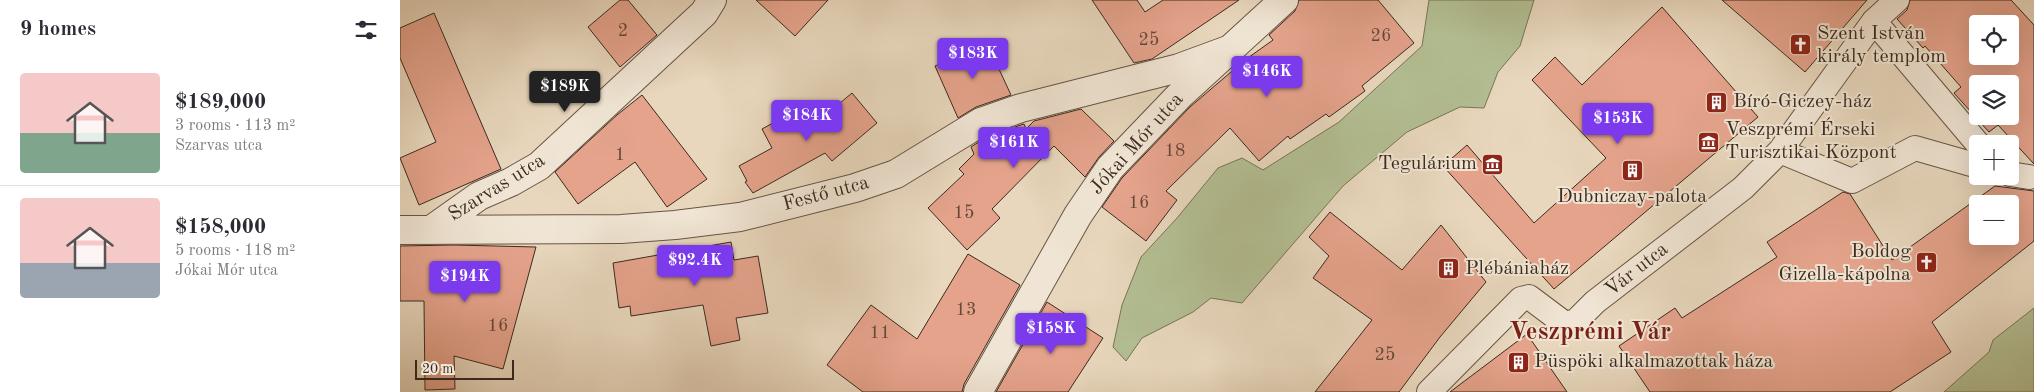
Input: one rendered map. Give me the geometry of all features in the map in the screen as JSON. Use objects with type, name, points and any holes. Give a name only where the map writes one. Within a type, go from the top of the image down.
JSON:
[{"type":"street","name":"Szarvas utca","points":[[431,230],[479,196],[511,182],[539,166],[704,14],[712,0]]},
{"type":"street","name":"Jókai Mór utca","points":[[978,392],[1078,214],[1110,168],[1179,96],[1284,0]]},
{"type":"street","name":"Vár utca","points":[[1429,392],[1521,299],[1529,297],[1565,324],[1576,321],[1595,302],[1742,188],[1780,151],[1874,21],[1897,0]]},
{"type":"street","points":[[1874,21],[1970,135]]},
{"type":"street","name":"Festő utca","points":[[400,230],[621,229],[740,217],[855,188],[896,174],[981,122],[1021,108],[1179,68],[1228,50]]},
{"type":"street","points":[[1780,151],[1852,182],[1915,148],[1969,163]]},
{"type":"green space","points":[[1429,0],[1534,0],[1520,46],[1498,72],[1484,108],[1460,107],[1407,132],[1343,186],[1242,303],[1211,298],[1193,312],[1142,338],[1126,361],[1113,347],[1122,305],[1141,257],[1177,218],[1218,168],[1242,158],[1263,170],[1339,122],[1422,46]]},
{"type":"green space","points":[[2034,308],[2034,392],[1944,392],[1989,352],[1993,340]]},
{"type":"building","points":[[620,0],[628,0],[657,35],[620,67],[588,27]]},
{"type":"building","points":[[756,0],[828,0],[795,36]]},
{"type":"building","points":[[1092,0],[1137,0],[1145,12],[1163,0],[1239,0],[1152,59],[1134,63]]},
{"type":"building","points":[[1299,0],[1378,0],[1414,43],[1362,86],[1365,91],[1329,117],[1326,114],[1290,139],[1288,136],[1259,161],[1230,128],[1166,191],[1177,200],[1146,241],[1102,207],[1122,178],[1190,107],[1245,60],[1273,40],[1269,35],[1295,11]]},
{"type":"building","name":"Szent István király templom","points":[[1722,0],[1867,0],[1805,72]]},
{"type":"building","points":[[1910,0],[2011,0],[2034,25],[2034,164],[2019,148],[2019,135],[2007,135],[1998,125],[2019,125],[2019,75],[1969,75],[1969,110],[1954,93],[1961,87],[1925,46],[1923,48],[1897,19],[1907,10]]},
{"type":"building","points":[[1662,7],[1758,117],[1554,289],[1443,166],[1467,145],[1534,223],[1606,158],[1532,80],[1555,57],[1582,85]]},
{"type":"building","points":[[434,13],[501,169],[419,205],[400,158],[436,142],[400,58],[400,28]]},
{"type":"building","points":[[987,43],[1011,95],[976,107],[958,118],[935,66]]},
{"type":"building","points":[[852,93],[877,123],[832,161],[825,153],[753,193],[745,182],[747,181],[739,166],[772,148],[762,129],[791,113],[803,134]]},
{"type":"building","points":[[642,95],[707,179],[667,207],[635,162],[578,204],[555,172],[617,115]]},
{"type":"building","points":[[1081,109],[1114,141],[1099,157],[1085,177],[1054,146],[992,209],[1000,218],[967,250],[928,208],[964,174],[959,169],[974,154],[971,147],[988,136],[1024,124],[1026,129],[1034,121]]},
{"type":"building","points":[[1983,125],[1998,125],[1989,132]]},
{"type":"building","points":[[1995,186],[2034,191],[2034,241],[1932,322],[1951,352],[1890,392],[1650,392],[1619,346],[1675,308],[1682,318],[1777,257],[1767,242],[1843,192],[1850,194],[1892,260],[1969,205],[1969,245],[2019,245],[2019,195],[1982,195]]},
{"type":"building","points":[[1330,212],[1402,270],[1441,225],[1486,282],[1440,337],[1399,392],[1315,392],[1372,320],[1313,278],[1329,256],[1309,237]]},
{"type":"building","points":[[731,242],[734,260],[758,256],[768,313],[736,318],[740,340],[711,346],[703,305],[631,316],[630,306],[619,308],[613,263]]},
{"type":"building","points":[[400,246],[536,247],[503,369],[454,356],[455,389],[425,390],[424,301],[400,301]]},
{"type":"building","points":[[968,254],[1020,285],[964,384],[962,392],[863,392],[827,365],[871,305],[917,339]]},
{"type":"building","points":[[1047,302],[1103,338],[1068,392],[996,392]]},
{"type":"building","name":"Püspöki alkalmazottak háza","points":[[1527,334],[1567,392],[1450,392]]},
{"type":"place","name":"Szent István király templom","points":[[1801,45]]},
{"type":"place","name":"Bíró-Giczey-ház","points":[[1717,102]]},
{"type":"place","name":"Veszprémi Érseki Turisztikai Központ","points":[[1709,142]]},
{"type":"place","name":"Tegulárium","points":[[1493,164]]},
{"type":"place","name":"Dubniczay-palota","points":[[1632,171]]},
{"type":"place","name":"Boldog Gizella-kápolna","points":[[1927,263]]},
{"type":"place","name":"Plébániaház","points":[[1449,269]]},
{"type":"place","name":"Püspöki alkalmazottak háza","points":[[1518,362]]},
{"type":"district","name":"Veszprémi Vár","points":[[1590,332]]}]
